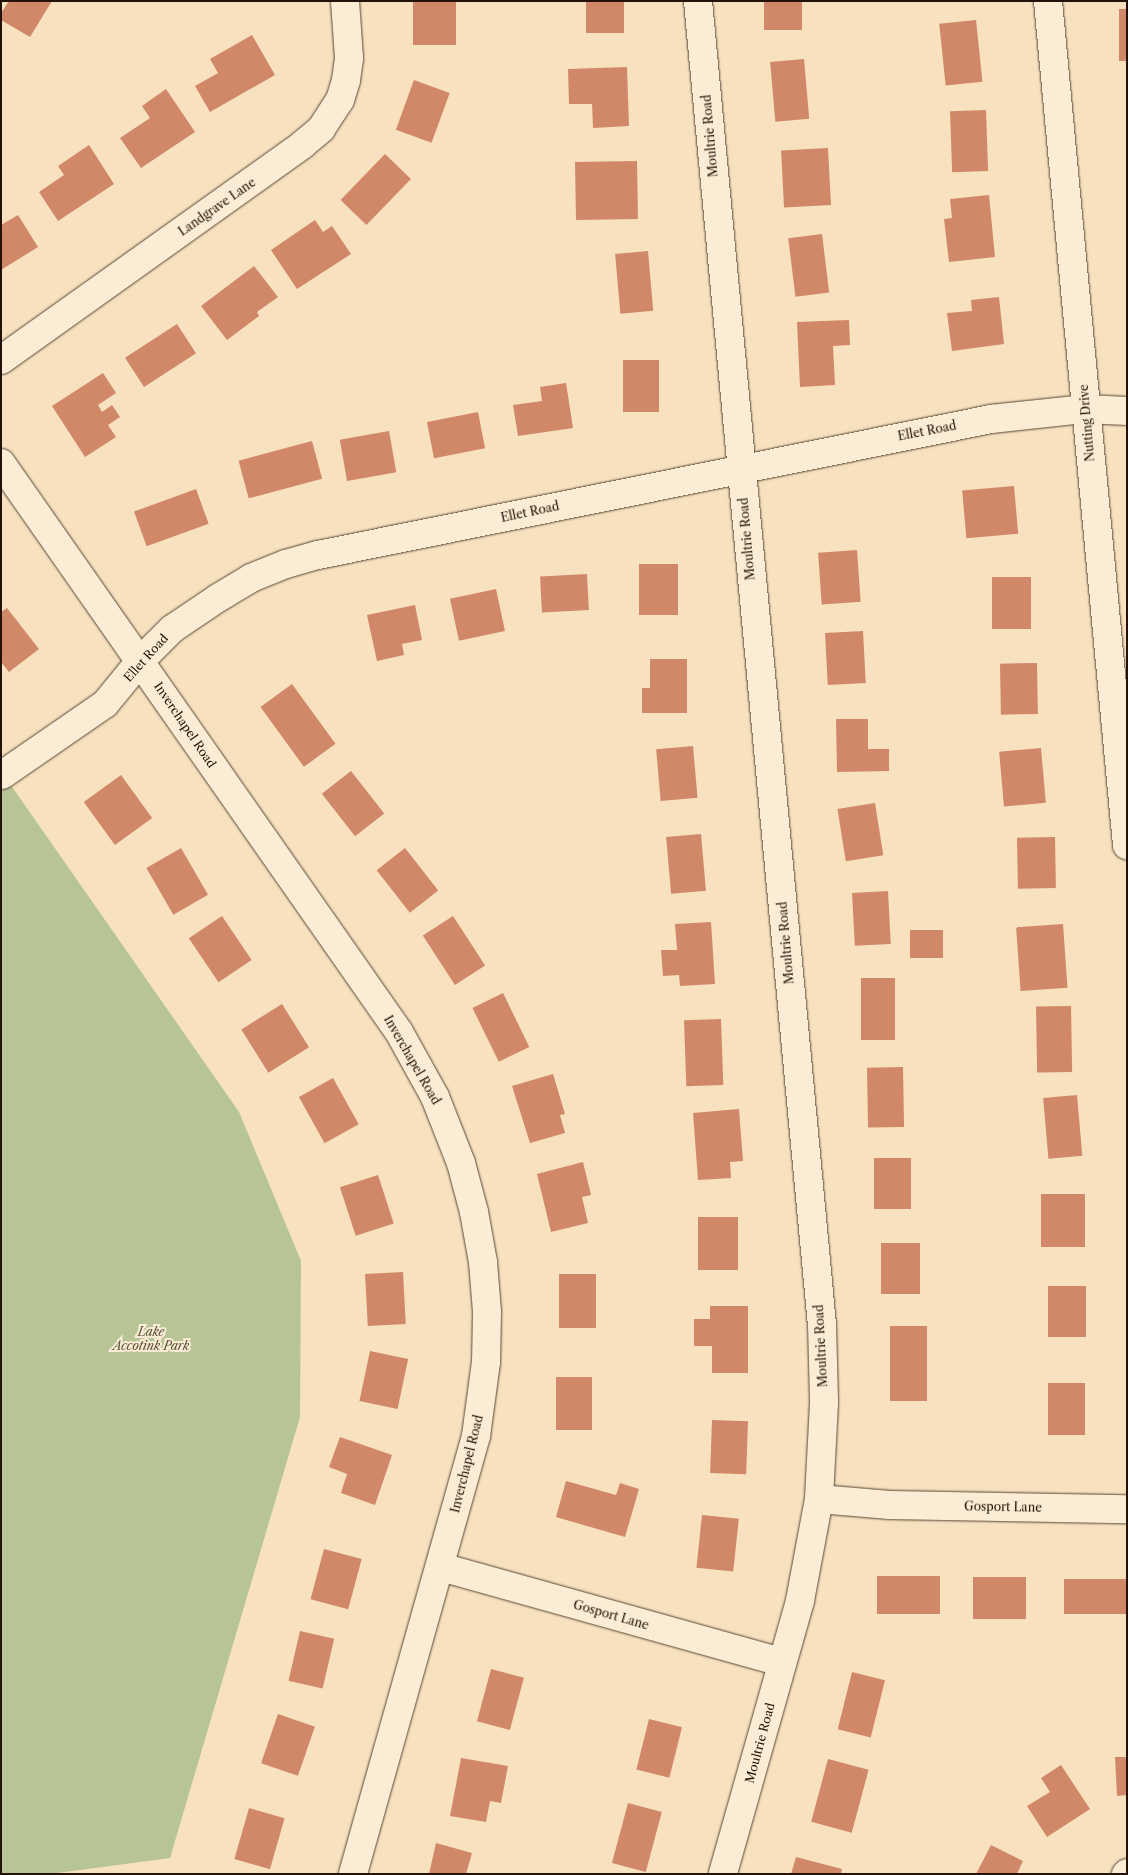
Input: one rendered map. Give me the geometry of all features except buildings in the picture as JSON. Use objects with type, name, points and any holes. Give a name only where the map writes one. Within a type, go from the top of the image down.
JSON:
[{"type":"street","name":"Landgrave Lane","points":[[1,360],[302,146],[321,129],[340,100],[346,80],[349,58],[345,1]]},
{"type":"street","name":"Moultrie Road","points":[[698,1],[822,1324],[824,1403],[819,1499],[800,1601],[781,1662],[724,1874]]},
{"type":"street","name":"Nutting Drive","points":[[1048,1],[1127,845]]},
{"type":"street","name":"Ellet Road","points":[[2,775],[105,704],[141,660],[172,630],[251,578],[286,564],[318,555],[991,418],[1085,409],[1127,411]]},
{"type":"street","name":"Inverchapel Road","points":[[1,462],[141,660],[398,1032],[435,1097],[461,1163],[474,1212],[483,1262],[487,1312],[486,1362],[476,1436],[441,1567],[353,1874]]},
{"type":"street","name":"Gosport Lane","points":[[819,1499],[890,1505],[1127,1509]]},
{"type":"street","name":"Gosport Lane","points":[[441,1567],[781,1662]]},
{"type":"green space","name":"Lake Accotink Park","points":[[1,771],[239,1112],[301,1261],[300,1417],[170,1858],[50,1874],[1,1874]]}]
